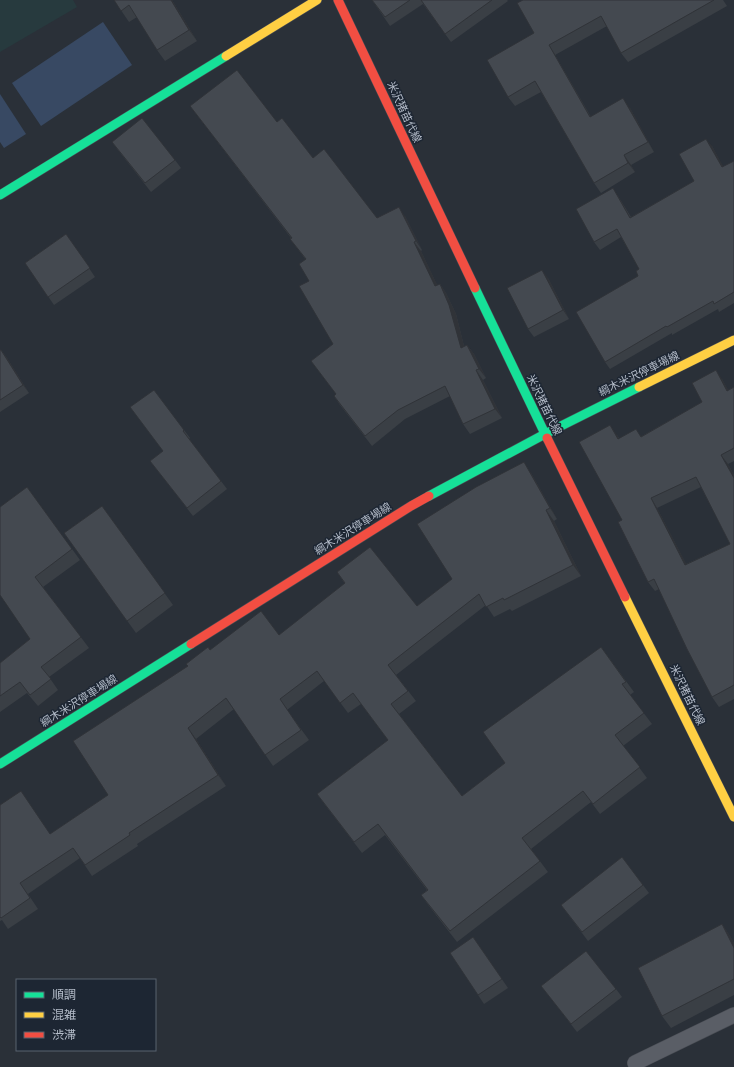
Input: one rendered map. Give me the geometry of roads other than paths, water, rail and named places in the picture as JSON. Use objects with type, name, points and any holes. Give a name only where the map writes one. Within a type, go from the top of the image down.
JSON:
[{"type":"main road","points":[[0,195],[317,0]]},
{"type":"main road","name":"米沢猪苗代線","points":[[338,0],[545,434],[734,817]]},
{"type":"main road","name":"綱木米沢停車場線","points":[[0,764],[411,506],[545,434],[734,340]]},
{"type":"lane","points":[[635,1063],[734,1015]]},
{"type":"water","points":[[103,22],[132,65],[41,126],[12,83]]},
{"type":"water","points":[[0,94],[26,134],[4,148],[0,142]]}]
